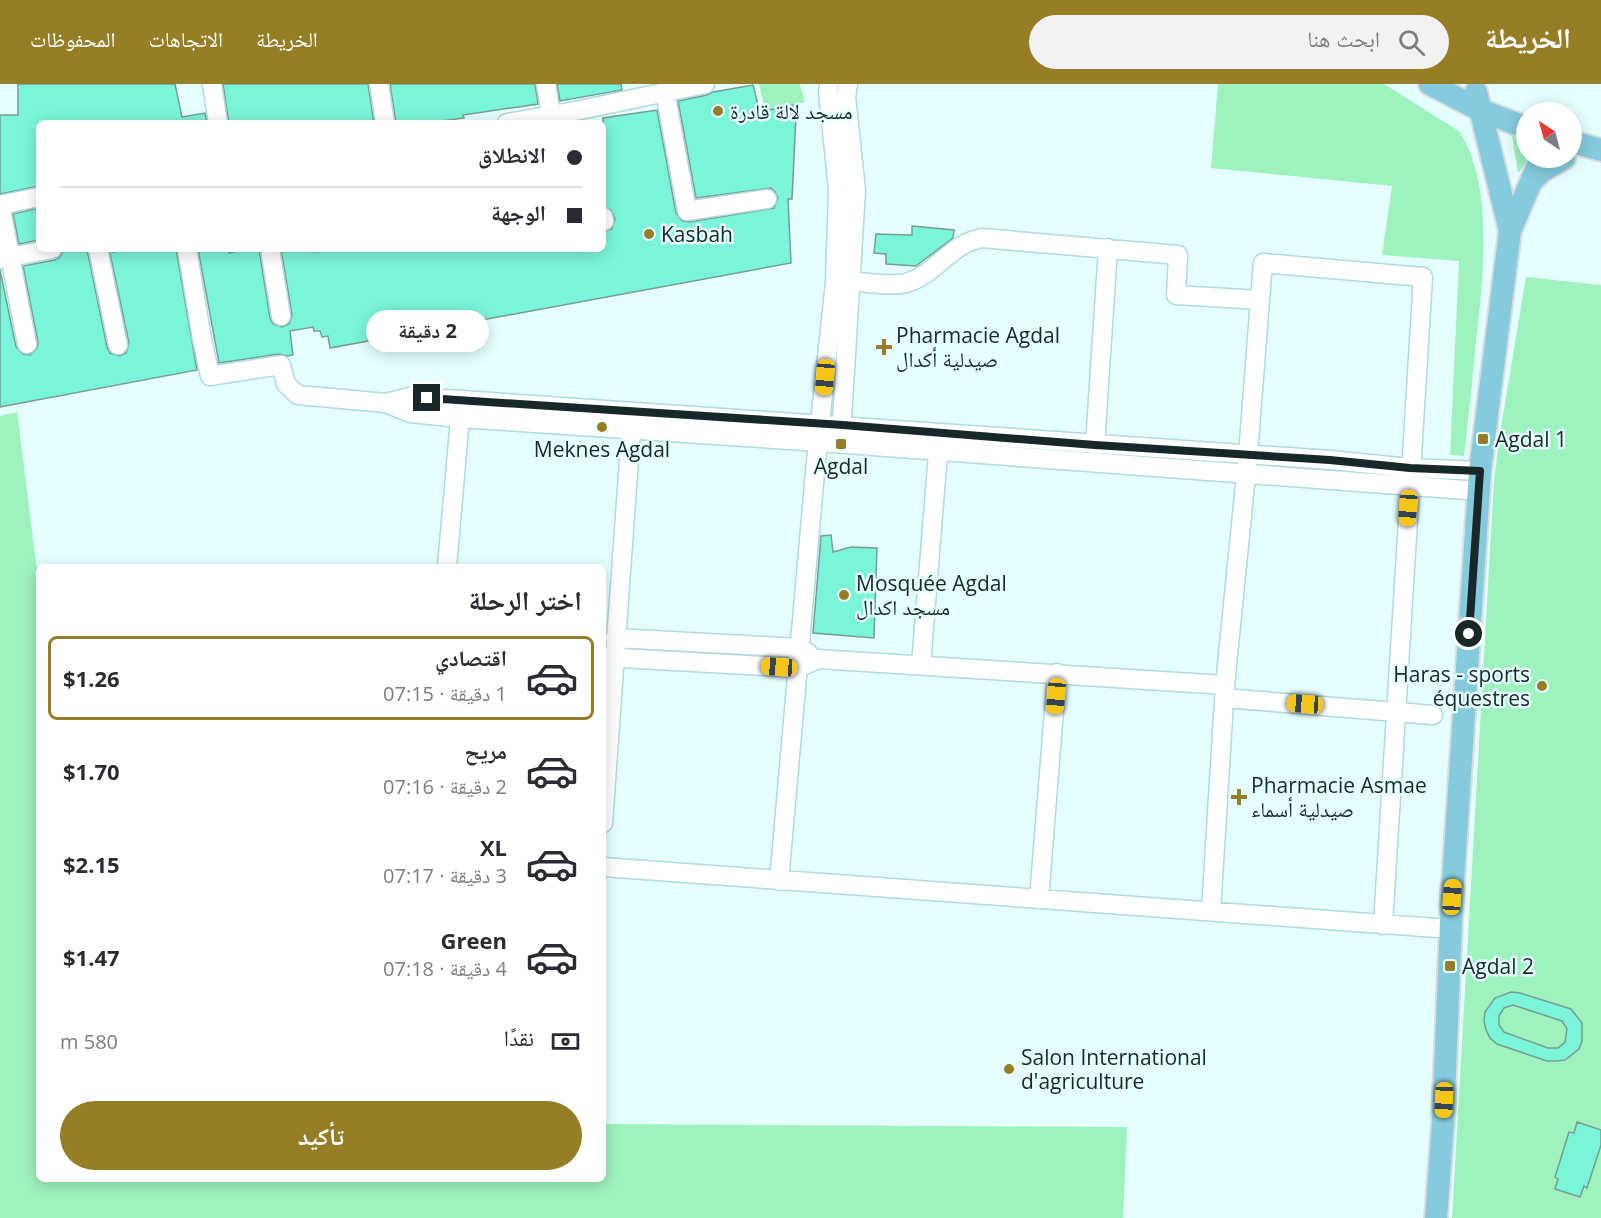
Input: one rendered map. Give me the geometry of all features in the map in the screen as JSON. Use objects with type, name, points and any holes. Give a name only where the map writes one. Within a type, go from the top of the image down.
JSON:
[{"type":"main road","points":[[1430,84],[1516,108]]},
{"type":"main road","points":[[1472,95],[1516,121]]},
{"type":"main road","points":[[1472,95],[1510,231]]},
{"type":"main road","points":[[1436,1218],[1443,1122],[1451,929],[1479,481],[1510,231],[1536,168]]},
{"type":"main road","points":[[1528,186],[1547,168]]},
{"type":"street","points":[[212,84],[218,120]]},
{"type":"street","points":[[379,84],[385,120]]},
{"type":"street","points":[[546,84],[551,115]]},
{"type":"street","points":[[524,120],[551,115],[576,117],[665,92],[705,84]]},
{"type":"street","points":[[829,84],[843,281],[842,435]]},
{"type":"street","points":[[779,881],[820,433],[856,190],[846,97],[848,84]]},
{"type":"street","points":[[665,92],[687,211],[767,199]]},
{"type":"street","points":[[27,344],[5,258],[0,205],[36,198]]},
{"type":"street","points":[[843,281],[906,283],[930,270],[960,245],[982,238],[1178,255],[1176,294],[1260,300]]},
{"type":"street","points":[[1095,445],[1108,248]]},
{"type":"street","points":[[5,258],[36,252]]},
{"type":"street","points":[[99,252],[118,345]]},
{"type":"street","points":[[188,252],[210,376],[281,364],[286,384],[298,395],[387,403],[410,398],[461,409],[820,433],[938,452],[1245,475],[1410,476],[1479,481]]},
{"type":"street","points":[[270,252],[281,316]]},
{"type":"street","points":[[1211,911],[1225,692],[1248,455],[1263,263],[1423,277],[1383,925]]},
{"type":"street","points":[[447,564],[461,409]]},
{"type":"street","points":[[606,740],[609,657],[615,638],[632,421]]},
{"type":"street","points":[[842,435],[939,433],[1330,460],[1410,476]]},
{"type":"street","points":[[921,665],[939,433]]},
{"type":"street","points":[[615,638],[800,648],[818,659]]},
{"type":"street","points":[[609,657],[798,668],[818,659],[1058,674],[1433,715]]},
{"type":"street","points":[[1039,899],[1058,674]]},
{"type":"street","points":[[606,867],[1451,929]]},
{"type":"green space","points":[[759,84],[800,84],[805,102],[779,108],[768,123]]},
{"type":"green space","points":[[1218,84],[1384,84],[1459,131],[1471,154],[1478,180],[1483,238],[1481,298],[1464,456],[1450,455],[1459,261],[1382,255],[1392,186],[1211,168]]},
{"type":"green space","points":[[1512,135],[1516,136],[1516,160]]},
{"type":"green space","name":"Haras - sports équestres","points":[[1526,277],[1601,285],[1601,1218],[1452,1218],[1494,480]]},
{"type":"green space","points":[[17,412],[36,564],[36,1182],[606,1182],[606,1124],[1127,1127],[1123,1218],[0,1218],[0,416]]},
{"type":"building","points":[[18,84],[175,84],[182,117],[205,113],[206,120],[36,120],[36,187],[0,194],[0,115],[18,115]]},
{"type":"building","points":[[223,84],[368,84],[374,120],[229,120]]},
{"type":"building","points":[[390,84],[535,84],[538,104],[463,115],[464,118],[449,120],[396,120]]},
{"type":"building","points":[[557,84],[621,84],[622,90],[560,101]]},
{"type":"building","name":"Kasbah","points":[[753,85],[760,112],[794,105],[796,116],[792,199],[788,199],[791,263],[330,348],[328,336],[322,337],[320,331],[314,331],[313,327],[290,331],[293,355],[279,354],[219,363],[199,252],[259,252],[270,318],[273,324],[282,327],[289,324],[292,315],[282,252],[606,252],[606,231],[612,229],[615,219],[611,210],[606,208],[606,120],[603,118],[657,110],[676,213],[682,221],[689,222],[774,208],[778,198],[771,188],[696,198],[678,101]]},
{"type":"building","points":[[36,209],[36,241],[19,244],[13,214]]},
{"type":"building","points":[[912,226],[954,230],[953,238],[916,266],[886,264],[886,254],[874,253],[876,234],[912,235]]},
{"type":"building","points":[[62,252],[88,252],[107,347],[110,353],[120,356],[126,353],[129,343],[110,252],[177,252],[197,370],[0,407],[0,270],[16,347],[23,354],[30,355],[37,348],[38,342],[23,266],[60,257]]},
{"type":"building","name":"Mosquée Agdal مسجد اكدال","points":[[831,535],[833,552],[851,547],[877,548],[874,638],[813,633],[821,536]]},
{"type":"building","points":[[1511,992],[1520,993],[1571,1009],[1582,1023],[1582,1041],[1579,1049],[1565,1060],[1547,1061],[1497,1044],[1490,1038],[1484,1021],[1485,1012],[1495,998]],"holes":[[[1513,1005],[1562,1021],[1567,1029],[1565,1042],[1558,1048],[1548,1048],[1504,1032],[1499,1025],[1499,1016],[1504,1008]]]},
{"type":"building","points":[[1577,1122],[1601,1130],[1601,1145],[1587,1188],[1584,1186],[1580,1197],[1555,1189],[1558,1179],[1555,1177],[1569,1132],[1574,1133]]},
{"type":"place","name":"مسجد لالة قادرة","points":[[718,111]]},
{"type":"place","name":"Kasbah","points":[[649,234]]},
{"type":"place","name":"Pharmacie Agdal صيدلية أكدال","points":[[884,347]]},
{"type":"place","name":"Meknes Agdal","points":[[602,427]]},
{"type":"place","name":"Agdal 1","points":[[1483,439]]},
{"type":"place","name":"Agdal","points":[[841,444]]},
{"type":"place","name":"Mosquée Agdal مسجد اكدال","points":[[844,595]]},
{"type":"place","name":"Haras - sports équestres","points":[[1542,686]]},
{"type":"place","name":"Pharmacie Asmae صيدلية أسماء","points":[[1239,797]]},
{"type":"place","name":"Agdal 2","points":[[1450,966]]},
{"type":"place","name":"Salon International d'agriculture","points":[[1009,1069]]},
{"type":"route","points":[[427,398],[843,425],[1095,445],[1330,460],[1410,468],[1480,471],[1469,634]]}]
